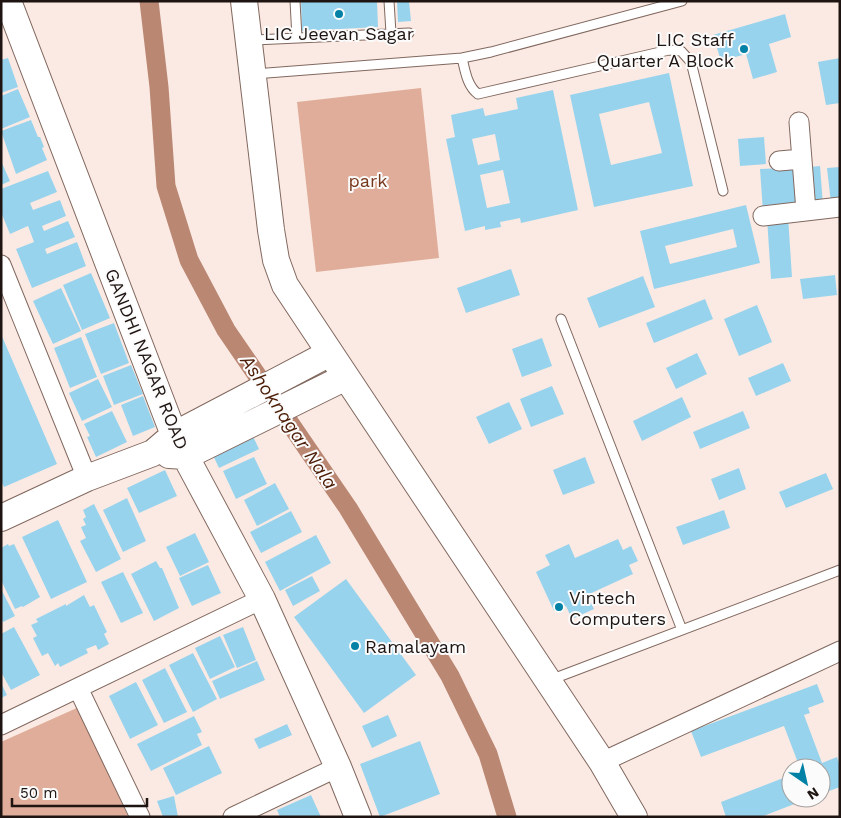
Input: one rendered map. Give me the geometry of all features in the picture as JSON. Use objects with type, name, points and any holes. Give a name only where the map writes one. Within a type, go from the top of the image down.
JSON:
[{"type":"street","name":"GANDHI NAGAR ROAD","points":[[8,1],[188,441],[338,767],[358,817]]},
{"type":"street","points":[[244,1],[251,74],[276,260],[285,286],[337,382],[548,680],[602,762],[634,817]]},
{"type":"street","points":[[799,122],[806,211]]},
{"type":"street","points":[[779,162],[802,160]]},
{"type":"street","points":[[763,216],[840,207]]},
{"type":"street","points":[[1,265],[87,478]]},
{"type":"street","points":[[188,441],[322,357]]},
{"type":"street","points":[[1,518],[87,478],[188,441],[337,382]]},
{"type":"street","points":[[1,725],[262,599]]},
{"type":"street","points":[[602,762],[840,651]]},
{"type":"street","points":[[78,688],[140,817]]},
{"type":"street","points":[[233,817],[338,767]]},
{"type":"lane","points":[[294,1],[297,38]]},
{"type":"lane","points":[[389,1],[391,34]]},
{"type":"lane","points":[[251,74],[462,58],[682,1]]},
{"type":"lane","points":[[248,40],[409,33]]},
{"type":"lane","points":[[462,58],[469,82],[473,90],[478,94],[670,50],[682,52],[691,62],[723,191]]},
{"type":"lane","points":[[561,319],[682,630]]},
{"type":"lane","points":[[548,680],[840,570]]},
{"type":"green space","name":"park","points":[[421,88],[439,258],[316,272],[297,102]]},
{"type":"green space","points":[[79,707],[128,817],[1,817],[1,742]]},
{"type":"building","name":"LIC Jeevan Sagar","points":[[301,1],[377,1],[378,27],[302,31]]},
{"type":"building","points":[[397,1],[409,1],[411,21],[398,22]]},
{"type":"building","name":"LIC Staff Quarter A Block","points":[[785,14],[791,37],[769,44],[777,72],[753,79],[746,54],[721,61],[713,35]]},
{"type":"building","points":[[8,58],[18,87],[1,93],[1,60]]},
{"type":"building","points":[[840,58],[840,103],[826,105],[818,62]]},
{"type":"building","points":[[669,73],[693,186],[594,207],[570,95]],"holes":[[[649,102],[662,153],[611,165],[599,114]]]},
{"type":"building","points":[[18,89],[30,117],[1,129],[1,96]]},
{"type":"building","points":[[553,90],[578,210],[521,223],[520,218],[500,222],[501,227],[485,230],[485,226],[465,231],[446,139],[455,137],[451,115],[483,108],[485,116],[518,109],[516,98]],"holes":[[[495,134],[500,160],[478,165],[472,139]],[[503,170],[510,203],[487,208],[480,175]]]},
{"type":"building","points":[[31,120],[44,147],[42,148],[47,160],[16,174],[1,131]]},
{"type":"building","points":[[764,137],[766,164],[740,166],[738,139]]},
{"type":"building","points":[[1,161],[10,181],[1,185]]},
{"type":"building","points":[[820,166],[823,205],[813,206],[810,167]]},
{"type":"building","points":[[797,167],[799,210],[763,212],[760,169]]},
{"type":"building","points":[[840,167],[840,202],[831,203],[827,168]]},
{"type":"building","points":[[48,171],[57,192],[30,203],[33,210],[60,200],[66,216],[42,226],[44,231],[68,221],[75,237],[45,249],[47,254],[77,242],[86,266],[32,288],[16,249],[34,242],[28,226],[10,234],[1,212],[1,189]]},
{"type":"building","points":[[746,205],[760,263],[654,289],[640,231]],"holes":[[[733,229],[737,247],[670,264],[665,246]]]},
{"type":"building","points":[[788,216],[792,277],[771,279],[767,218]]},
{"type":"building","points":[[511,269],[520,295],[466,313],[457,288]]},
{"type":"building","points":[[91,273],[110,318],[82,330],[63,285]]},
{"type":"building","points":[[835,275],[837,295],[803,299],[800,279]]},
{"type":"building","points":[[643,276],[655,307],[599,328],[587,298]]},
{"type":"building","points":[[61,288],[81,331],[53,344],[33,301]]},
{"type":"building","points":[[705,299],[713,319],[654,343],[646,323]]},
{"type":"building","points":[[757,305],[772,342],[739,356],[724,319]]},
{"type":"building","points":[[114,323],[129,363],[101,374],[85,334]]},
{"type":"building","points":[[1,334],[57,464],[4,487],[1,481]]},
{"type":"building","points":[[81,337],[97,377],[70,388],[54,348]]},
{"type":"building","points":[[542,338],[552,366],[522,377],[512,349]]},
{"type":"building","points":[[697,353],[707,374],[676,389],[666,368]]},
{"type":"building","points":[[783,363],[791,381],[756,396],[748,378]]},
{"type":"building","points":[[131,365],[143,394],[114,405],[103,376]]},
{"type":"building","points":[[98,379],[112,407],[82,421],[69,393]]},
{"type":"building","points":[[552,386],[564,414],[531,427],[520,399]]},
{"type":"building","points":[[143,396],[155,427],[133,436],[121,405]]},
{"type":"building","points":[[682,397],[691,417],[642,441],[633,421]]},
{"type":"building","points":[[509,402],[522,429],[489,444],[476,417]]},
{"type":"building","points":[[112,411],[127,442],[96,457],[87,437],[90,436],[84,424]]},
{"type":"building","points":[[743,411],[750,428],[700,449],[693,432]]},
{"type":"building","points":[[250,430],[259,449],[219,468],[210,449]]},
{"type":"building","points":[[254,457],[267,484],[236,499],[223,471]]},
{"type":"building","points":[[585,457],[595,483],[563,495],[553,470]]},
{"type":"building","points":[[739,468],[746,489],[719,500],[711,479]]},
{"type":"building","points":[[165,470],[177,496],[139,513],[127,488]]},
{"type":"building","points":[[826,473],[833,489],[786,508],[779,492]]},
{"type":"building","points":[[275,483],[289,509],[257,526],[244,500]]},
{"type":"building","points":[[127,498],[146,541],[123,552],[103,510]]},
{"type":"building","points":[[94,504],[121,559],[96,572],[80,541],[86,538],[81,527],[86,525],[83,519],[86,517],[83,510]]},
{"type":"building","points":[[724,510],[730,528],[683,545],[676,527]]},
{"type":"building","points":[[291,511],[302,532],[261,553],[250,532]]},
{"type":"building","points":[[58,520],[87,582],[51,599],[22,537]]},
{"type":"building","points":[[195,533],[209,562],[180,576],[166,547]]},
{"type":"building","points":[[316,535],[331,563],[280,591],[265,562]]},
{"type":"building","points":[[618,539],[623,550],[631,546],[638,561],[629,565],[633,574],[587,595],[594,609],[572,619],[566,606],[554,611],[536,572],[550,565],[545,555],[569,544],[575,558]]},
{"type":"building","points":[[8,544],[9,546],[14,544],[40,597],[23,607],[15,609],[1,580],[1,548]]},
{"type":"building","points":[[156,561],[160,568],[162,568],[179,608],[154,621],[131,574]]},
{"type":"building","points":[[208,565],[221,593],[192,606],[179,578]]},
{"type":"building","points":[[123,572],[143,613],[121,623],[101,582]]},
{"type":"building","points":[[312,576],[320,591],[293,606],[285,590]]},
{"type":"building","name":"Ramalayam","points":[[346,579],[416,675],[364,713],[294,617]]},
{"type":"building","points":[[1,589],[15,616],[3,622],[1,618]]},
{"type":"building","points":[[84,595],[90,607],[94,605],[107,632],[104,634],[109,644],[98,650],[96,645],[86,649],[88,653],[60,667],[58,663],[55,666],[48,653],[42,656],[33,638],[37,636],[31,625],[38,622],[36,619],[66,604],[66,606]]},
{"type":"building","points":[[14,627],[40,675],[11,690],[1,672],[1,634]]},
{"type":"building","points":[[243,627],[256,660],[237,668],[223,635]]},
{"type":"building","points":[[220,636],[235,667],[210,679],[195,648]]},
{"type":"building","points":[[193,653],[217,699],[193,712],[169,665]]},
{"type":"building","points":[[257,661],[265,680],[220,699],[212,681]]},
{"type":"building","points":[[165,668],[187,712],[164,723],[142,680]]},
{"type":"building","points":[[136,682],[158,725],[130,739],[109,696]]},
{"type":"building","points":[[1,683],[7,695],[1,698]]},
{"type":"building","points":[[817,684],[824,702],[808,708],[810,713],[804,715],[820,758],[796,758],[784,726],[701,757],[691,731]]},
{"type":"building","points":[[388,715],[397,736],[372,748],[362,726]]},
{"type":"building","points":[[194,716],[202,732],[197,734],[202,745],[151,771],[137,744]]},
{"type":"building","points":[[287,724],[292,735],[259,749],[254,739]]},
{"type":"building","points":[[420,741],[440,794],[380,817],[360,764]]},
{"type":"building","points":[[209,746],[222,773],[176,795],[163,768]]},
{"type":"building","points":[[837,757],[840,766],[840,787],[831,790],[831,759]]},
{"type":"building","points":[[781,779],[781,808],[784,808],[761,817],[726,817],[721,802]]},
{"type":"building","points":[[311,795],[321,817],[280,817],[277,810]]},
{"type":"building","points":[[174,796],[178,817],[163,817],[157,801]]},
{"type":"waterway","name":"Ashoknagar Nala","points":[[149,1],[159,87],[166,186],[189,260],[226,330],[348,508],[450,676],[488,754],[507,817]]},
{"type":"place","name":"LIC Jeevan Sagar","points":[[339,14]]},
{"type":"place","name":"LIC Staff Quarter A Block","points":[[744,49]]},
{"type":"place","name":"Vintech Computers","points":[[559,607]]},
{"type":"place","name":"Ramalayam","points":[[355,646]]}]
